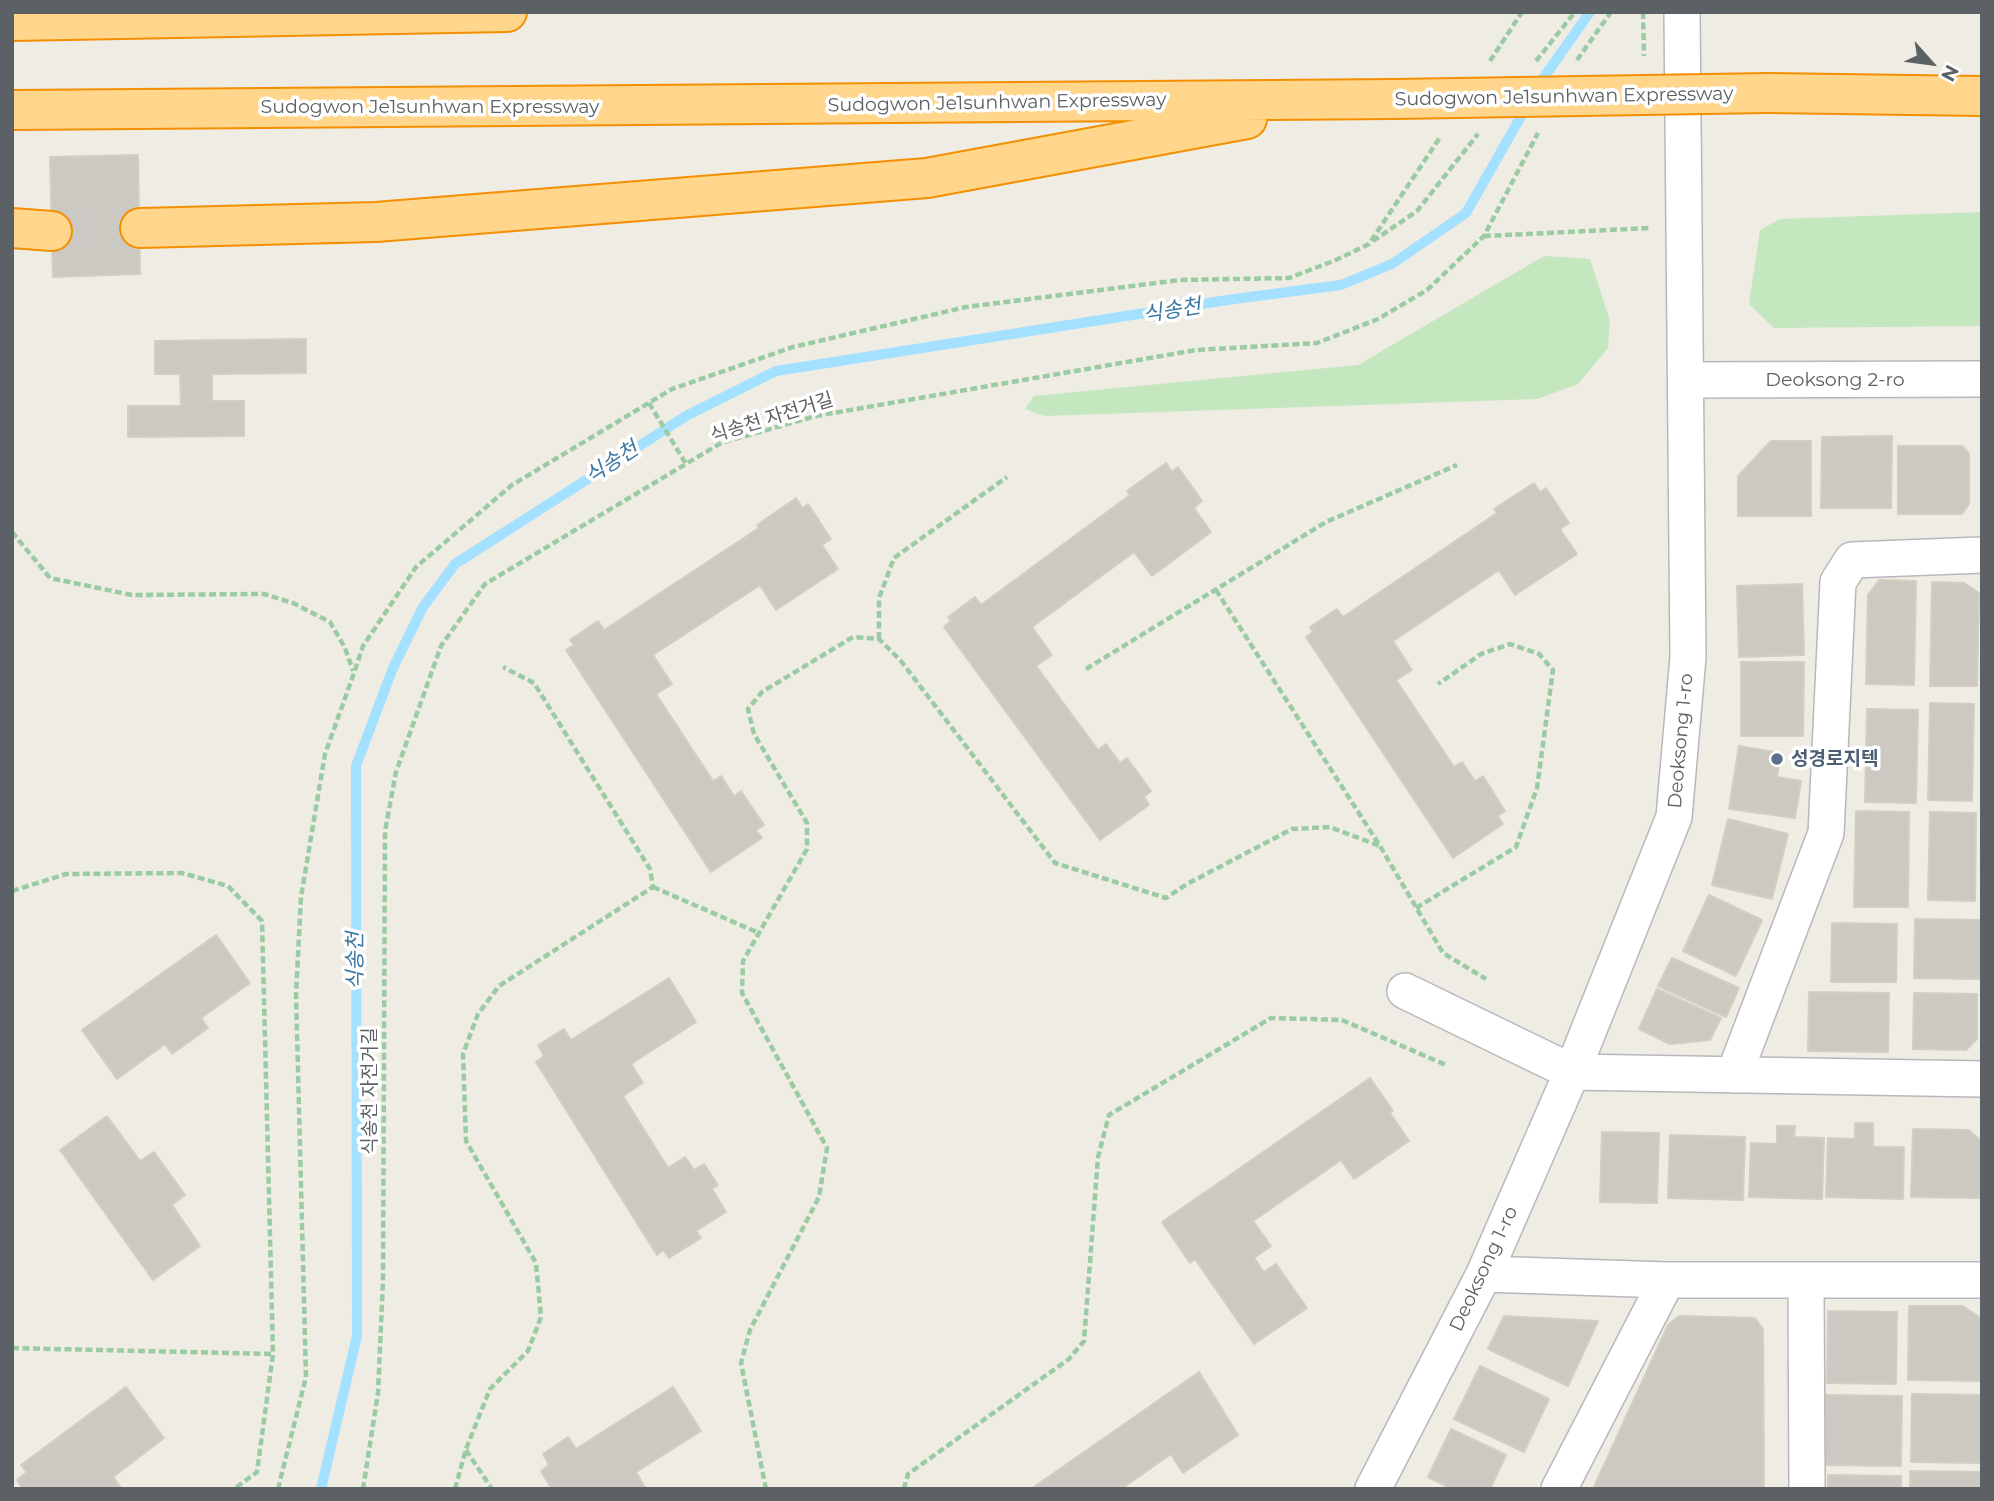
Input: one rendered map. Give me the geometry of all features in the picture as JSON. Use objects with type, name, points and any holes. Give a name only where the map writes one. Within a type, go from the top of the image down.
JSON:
[{"type":"highway","points":[[12,21],[508,12]]},
{"type":"highway","name":"Sudogwon Je1sunhwan Expressway","points":[[12,110],[1347,100],[1768,93],[1982,96]]},
{"type":"highway","points":[[140,228],[376,222],[928,178],[1347,100]]},
{"type":"highway","points":[[12,228],[52,230]]},
{"type":"street","name":"Deoksong 1-ro","points":[[1373,1489],[1484,1274],[1572,1072],[1674,817],[1688,657],[1688,380],[1682,12]]},
{"type":"street","name":"Deoksong 2-ro","points":[[1688,380],[1982,379]]},
{"type":"street","points":[[1734,1075],[1826,833],[1838,582],[1852,560],[1982,555]]},
{"type":"street","points":[[1405,991],[1572,1072],[1982,1079]]},
{"type":"street","points":[[1484,1274],[1667,1280],[1982,1280]]},
{"type":"street","points":[[1559,1489],[1667,1280]]},
{"type":"street","points":[[1806,1281],[1807,1489]]},
{"type":"path","points":[[1484,70],[1522,12]]},
{"type":"path","points":[[1574,65],[1611,12]]},
{"type":"path","name":"식송천 자전거길","points":[[363,1489],[379,1368],[383,1280],[385,831],[397,772],[441,646],[485,584],[721,443],[816,415],[1196,350],[1317,343],[1378,319],[1427,290],[1483,236],[1542,126]]},
{"type":"path","points":[[278,1489],[306,1377],[296,994],[301,897],[326,754],[363,646],[416,568],[512,485],[672,389],[793,347],[967,307],[1180,280],[1289,278],[1369,244],[1446,128]]},
{"type":"path","points":[[1483,236],[1685,227]]},
{"type":"path","points":[[649,403],[686,464]]},
{"type":"path","points":[[1086,669],[1326,522],[1457,465]]},
{"type":"path","points":[[879,639],[878,598],[894,558],[1007,477]]},
{"type":"path","points":[[12,532],[50,578],[132,595],[264,594],[293,603],[330,622],[345,648],[354,673]]},
{"type":"path","points":[[1216,590],[1380,846],[1443,953],[1486,979]]},
{"type":"path","points":[[766,1489],[741,1363],[750,1330],[819,1197],[827,1148],[742,993],[743,961],[807,849],[807,823],[754,734],[747,709],[762,692],[853,637],[879,639],[901,661],[1055,863],[1166,898],[1186,884],[1292,829],[1330,827],[1380,846]]},
{"type":"path","points":[[1416,908],[1516,848],[1537,788],[1553,670],[1539,654],[1510,644],[1481,654],[1438,684]]},
{"type":"path","points":[[503,667],[534,683],[650,869],[653,887]]},
{"type":"path","points":[[12,891],[66,874],[182,873],[228,886],[262,920],[273,1354],[257,1472],[234,1489]]},
{"type":"path","points":[[653,887],[759,933]]},
{"type":"path","points":[[455,1489],[466,1449],[491,1389],[528,1350],[541,1317],[536,1263],[466,1141],[463,1054],[478,1014],[499,986],[653,887]]},
{"type":"path","points":[[904,1489],[908,1474],[1069,1359],[1084,1341],[1098,1157],[1109,1115],[1271,1018],[1342,1020],[1446,1065]]},
{"type":"path","points":[[12,1348],[273,1354]]},
{"type":"path","points":[[466,1449],[492,1489]]},
{"type":"green space","points":[[1982,212],[1982,326],[1774,328],[1749,304],[1760,230],[1780,219]]},
{"type":"green space","points":[[1544,256],[1590,259],[1610,321],[1608,348],[1578,384],[1537,399],[1044,416],[1025,409],[1034,396],[1358,365]]},
{"type":"building","points":[[138,155],[140,274],[53,277],[50,157]]},
{"type":"building","points":[[306,339],[306,373],[212,374],[212,401],[244,401],[244,436],[128,437],[128,406],[181,406],[180,374],[155,374],[155,341]]},
{"type":"building","points":[[1892,436],[1891,508],[1821,508],[1822,437]]},
{"type":"building","points":[[1771,441],[1811,441],[1811,516],[1738,516],[1738,476]]},
{"type":"building","points":[[1898,446],[1962,446],[1969,454],[1969,504],[1962,514],[1898,514]]},
{"type":"building","points":[[1166,463],[1172,472],[1178,467],[1202,501],[1194,508],[1211,532],[1152,576],[1134,552],[1032,627],[1052,655],[1036,666],[1098,750],[1106,744],[1120,763],[1127,758],[1151,791],[1144,797],[1149,805],[1100,840],[944,627],[951,621],[948,617],[975,597],[981,605],[1130,495],[1127,491]]},
{"type":"building","points":[[1534,483],[1540,492],[1546,488],[1569,523],[1560,529],[1577,554],[1515,595],[1499,570],[1393,641],[1412,670],[1396,680],[1454,767],[1462,762],[1475,781],[1483,776],[1505,811],[1498,816],[1503,824],[1453,858],[1306,637],[1313,632],[1310,627],[1337,609],[1343,617],[1497,513],[1494,509]]},
{"type":"building","points":[[796,498],[802,508],[808,504],[831,539],[822,545],[838,569],[776,610],[760,585],[653,655],[672,684],[656,694],[713,781],[721,776],[734,796],[741,791],[764,825],[756,830],[762,838],[711,872],[566,650],[574,645],[570,640],[598,621],[604,630],[759,528],[757,525]]},
{"type":"building","points":[[1879,580],[1916,581],[1914,685],[1866,684],[1868,595]]},
{"type":"building","points":[[1932,582],[1964,583],[1979,593],[1977,686],[1930,686]]},
{"type":"building","points":[[1802,584],[1804,655],[1739,657],[1737,586]]},
{"type":"building","points":[[1741,662],[1804,662],[1803,736],[1741,736]]},
{"type":"building","points":[[1930,703],[1974,704],[1972,801],[1928,800]]},
{"type":"building","points":[[1867,709],[1918,710],[1916,803],[1865,802]]},
{"type":"building","points":[[1739,746],[1781,753],[1777,777],[1801,781],[1795,818],[1729,809]]},
{"type":"building","points":[[1856,811],[1909,812],[1908,907],[1854,907]]},
{"type":"building","points":[[1930,812],[1976,813],[1975,901],[1928,900]]},
{"type":"building","points":[[1728,819],[1788,834],[1772,899],[1712,885]]},
{"type":"building","points":[[1709,895],[1762,920],[1736,976],[1683,951]]},
{"type":"building","points":[[1915,919],[1981,920],[1980,979],[1914,978]]},
{"type":"building","points":[[1832,923],[1897,924],[1896,982],[1831,982]]},
{"type":"building","points":[[216,935],[250,983],[201,1018],[208,1028],[172,1054],[165,1044],[117,1079],[82,1030]]},
{"type":"building","points":[[1672,958],[1739,988],[1726,1017],[1658,986]]},
{"type":"building","points":[[669,978],[696,1022],[631,1064],[643,1083],[623,1096],[668,1168],[685,1157],[694,1170],[704,1164],[718,1185],[712,1189],[726,1212],[696,1231],[701,1238],[669,1258],[663,1250],[657,1255],[536,1062],[544,1056],[538,1045],[564,1029],[571,1040]]},
{"type":"building","points":[[1657,989],[1721,1018],[1710,1040],[1670,1044],[1639,1029]]},
{"type":"building","points":[[1809,992],[1889,993],[1888,1052],[1808,1051]]},
{"type":"building","points":[[1914,993],[1977,994],[1977,1039],[1966,1050],[1913,1049]]},
{"type":"building","points":[[1370,1078],[1393,1111],[1390,1113],[1409,1141],[1354,1179],[1341,1160],[1253,1221],[1271,1246],[1254,1258],[1264,1272],[1276,1264],[1307,1308],[1254,1344],[1195,1259],[1190,1263],[1162,1222]]},
{"type":"building","points":[[107,1116],[140,1161],[154,1152],[185,1195],[172,1205],[200,1246],[153,1280],[60,1150]]},
{"type":"building","points":[[1855,1123],[1873,1123],[1873,1147],[1904,1147],[1903,1199],[1826,1197],[1828,1138],[1855,1139]]},
{"type":"building","points":[[1777,1126],[1795,1126],[1794,1137],[1824,1138],[1822,1199],[1749,1197],[1751,1143],[1777,1144]]},
{"type":"building","points":[[1913,1129],[1969,1130],[1982,1142],[1980,1198],[1911,1197]]},
{"type":"building","points":[[1602,1132],[1659,1133],[1657,1203],[1600,1202]]},
{"type":"building","points":[[1670,1135],[1745,1137],[1743,1200],[1668,1198]]},
{"type":"building","points":[[1909,1306],[1963,1306],[1982,1319],[1982,1381],[1908,1380]]},
{"type":"building","points":[[1828,1311],[1897,1312],[1896,1384],[1827,1383]]},
{"type":"building","points":[[1504,1316],[1598,1321],[1568,1386],[1488,1349]]},
{"type":"building","points":[[1679,1316],[1755,1318],[1763,1329],[1764,1489],[1593,1489],[1668,1325]]},
{"type":"building","points":[[1480,1366],[1549,1399],[1524,1452],[1454,1419]]},
{"type":"building","points":[[1199,1372],[1238,1435],[1183,1473],[1171,1454],[1121,1489],[1031,1489]]},
{"type":"building","points":[[126,1387],[164,1438],[113,1477],[122,1489],[23,1489],[17,1480],[27,1472],[21,1465]]},
{"type":"building","points":[[673,1387],[701,1431],[636,1472],[646,1489],[552,1489],[541,1471],[549,1465],[543,1454],[568,1437],[576,1449]]},
{"type":"building","points":[[1912,1394],[1982,1395],[1982,1463],[1911,1462]]},
{"type":"building","points":[[1826,1395],[1902,1396],[1901,1466],[1825,1465]]},
{"type":"building","points":[[1451,1429],[1506,1455],[1490,1489],[1452,1489],[1428,1477]]},
{"type":"building","points":[[1910,1471],[1982,1472],[1982,1489],[1910,1489]]},
{"type":"building","points":[[1828,1475],[1901,1476],[1901,1489],[1828,1489]]},
{"type":"waterway","name":"식송천","points":[[1537,87],[1590,12]]},
{"type":"waterway","name":"식송천","points":[[321,1489],[357,1336],[356,766],[393,668],[423,607],[455,564],[686,416],[776,371],[1234,299],[1341,285],[1392,264],[1466,213],[1528,104]]},
{"type":"tunnel","points":[[52,231],[140,228]]},
{"type":"place","name":"성경로지텍","points":[[1777,759]]}]
